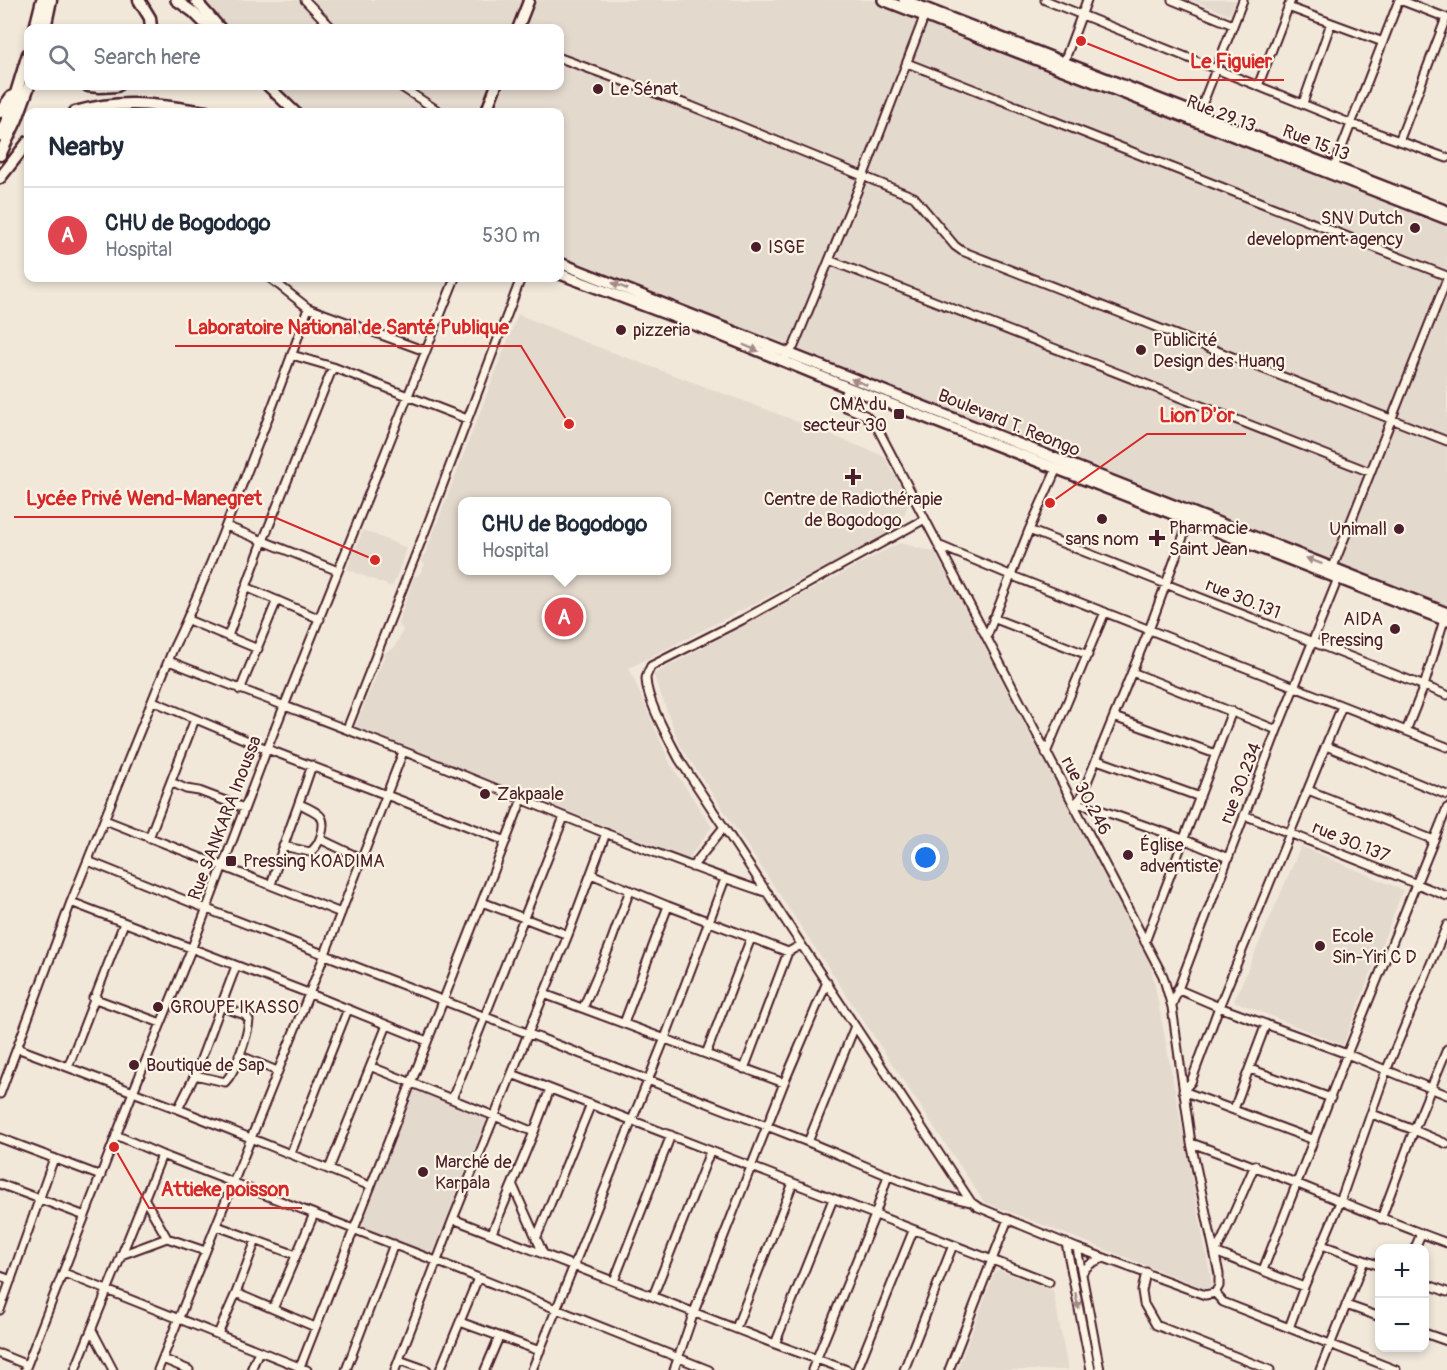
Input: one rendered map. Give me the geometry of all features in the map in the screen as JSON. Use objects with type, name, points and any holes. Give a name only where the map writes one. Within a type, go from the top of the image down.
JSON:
[{"type":"highway","points":[[139,0],[150,18],[151,24]]},
{"type":"highway","points":[[45,1],[46,24]]},
{"type":"highway","points":[[36,24],[45,1]]},
{"type":"highway","points":[[0,112],[17,88],[24,70]]},
{"type":"highway","points":[[0,136],[24,70]]},
{"type":"highway","points":[[0,155],[28,90]]},
{"type":"highway","points":[[92,108],[128,103],[171,108]]},
{"type":"highway","points":[[0,178],[24,147]]},
{"type":"main road","points":[[176,0],[205,24]]},
{"type":"main road","points":[[520,24],[529,0]]},
{"type":"main road","points":[[883,0],[910,3]]},
{"type":"main road","points":[[197,2],[216,24]]},
{"type":"main road","name":"Rue 15.13","points":[[910,3],[926,13],[1064,62],[1197,118],[1447,212]]},
{"type":"main road","name":"Rue 29.13","points":[[926,13],[1197,118],[1447,219]]},
{"type":"main road","points":[[264,90],[282,108]]},
{"type":"main road","points":[[272,90],[291,108]]},
{"type":"main road","points":[[488,108],[494,90]]},
{"type":"main road","name":"Boulevard T. Reongo","points":[[564,265],[793,351],[834,372],[1446,618]]},
{"type":"main road","name":"Boulevard T. Reongo","points":[[564,276],[695,325],[847,387],[1190,517]]},
{"type":"street","points":[[305,0],[328,24]]},
{"type":"street","points":[[1045,0],[1352,124],[1446,155]]},
{"type":"street","points":[[1064,62],[1087,0]]},
{"type":"street","points":[[1172,0],[1233,25]]},
{"type":"street","points":[[1197,118],[1242,0]]},
{"type":"street","points":[[1334,168],[1399,0],[1446,18],[1400,139]]},
{"type":"street","points":[[1258,86],[1289,3],[1331,23],[1383,42]]},
{"type":"street","points":[[787,363],[863,177],[926,13]]},
{"type":"street","points":[[1303,103],[1331,23]]},
{"type":"street","points":[[564,59],[691,106],[914,197],[955,246],[962,251],[1447,441]]},
{"type":"street","points":[[907,63],[1447,277]]},
{"type":"street","points":[[406,90],[434,108]]},
{"type":"street","points":[[829,260],[1370,472]]},
{"type":"street","name":"rue 30.234","points":[[1172,1007],[1244,815],[1296,687],[1370,472],[1447,277]]},
{"type":"street","points":[[275,282],[308,308],[425,351]]},
{"type":"street","name":"Rue SANKARA Inoussa","points":[[26,1367],[207,909],[267,749],[453,282]]},
{"type":"street","points":[[347,729],[519,282]]},
{"type":"street","points":[[0,1094],[70,902],[226,526],[308,308]]},
{"type":"street","points":[[292,355],[333,367],[467,419]]},
{"type":"street","points":[[228,636],[263,541],[333,367]]},
{"type":"street","name":"rue 30.246","points":[[847,387],[842,402],[845,407],[865,415],[878,429],[1163,976],[1172,1007],[1191,1143],[1220,1281],[1215,1293]]},
{"type":"street","points":[[987,636],[1029,530],[1057,468]]},
{"type":"street","points":[[1075,804],[1097,760],[1149,630],[1190,517]]},
{"type":"street","points":[[925,519],[742,620],[651,666],[646,679],[663,729],[679,759],[971,1202],[978,1207],[1077,1248],[1205,1295],[1215,1293],[1223,1302],[1396,1370]]},
{"type":"street","points":[[226,526],[338,571]]},
{"type":"street","name":"rue 30.131","points":[[1029,530],[1447,695]]},
{"type":"street","points":[[938,545],[1447,747]]},
{"type":"street","points":[[246,587],[320,619]]},
{"type":"street","points":[[240,690],[277,600]]},
{"type":"street","points":[[1046,753],[1105,612]]},
{"type":"street","points":[[993,618],[1088,655]]},
{"type":"street","points":[[1406,731],[1424,686],[1446,618]]},
{"type":"street","points":[[188,620],[258,649]]},
{"type":"street","points":[[169,661],[347,729],[692,867],[768,893]]},
{"type":"street","points":[[1132,672],[1277,730]]},
{"type":"street","points":[[153,701],[267,749],[506,841]]},
{"type":"street","points":[[1314,1140],[1183,1091],[1191,1082],[1219,1007],[1342,705]]},
{"type":"street","points":[[1145,942],[1232,711]]},
{"type":"street","points":[[1114,717],[1216,754]]},
{"type":"street","points":[[149,838],[195,719]]},
{"type":"street","points":[[1326,746],[1447,795]]},
{"type":"street","points":[[158,1370],[325,954],[403,752]]},
{"type":"street","points":[[1097,760],[1200,797]]},
{"type":"street","points":[[271,885],[312,765]]},
{"type":"street","points":[[171,782],[244,808]]},
{"type":"street","points":[[1308,790],[1434,840]]},
{"type":"street","points":[[63,1273],[302,1369],[315,1327],[522,799]]},
{"type":"street","points":[[283,846],[310,852],[314,850],[320,839],[324,819],[300,804]]},
{"type":"street","points":[[1075,804],[1086,805],[1183,839],[1228,858]]},
{"type":"street","points":[[1263,1270],[1347,1054],[1447,808]]},
{"type":"street","name":"rue 30.137","points":[[1244,815],[1447,896]]},
{"type":"street","points":[[452,1099],[564,817]]},
{"type":"street","points":[[105,820],[341,913]]},
{"type":"street","points":[[692,867],[724,827]]},
{"type":"street","points":[[395,1370],[436,1261],[568,935],[606,833]]},
{"type":"street","points":[[320,839],[362,859]]},
{"type":"street","points":[[88,861],[647,1078],[888,1175],[951,1198],[971,1202]]},
{"type":"street","points":[[591,874],[788,952]]},
{"type":"street","points":[[532,1370],[647,1078],[665,1038],[725,879]]},
{"type":"street","points":[[583,1008],[630,890]]},
{"type":"street","points":[[70,902],[427,1041]]},
{"type":"street","points":[[482,902],[568,935]]},
{"type":"street","points":[[624,1023],[668,906]]},
{"type":"street","points":[[68,1067],[124,923]]},
{"type":"street","points":[[1289,1328],[1340,1202],[1386,1071],[1447,926]]},
{"type":"street","points":[[706,1054],[751,938]]},
{"type":"street","points":[[744,1069],[788,952],[801,945]]},
{"type":"street","points":[[178,1109],[195,1075],[236,966]]},
{"type":"street","points":[[674,1370],[694,1312],[784,1083],[827,982]]},
{"type":"street","points":[[1177,989],[1447,1095]]},
{"type":"street","points":[[544,994],[784,1083]]},
{"type":"street","points":[[93,998],[161,1023]]},
{"type":"street","points":[[195,1075],[225,1082],[239,1055],[249,1020],[245,1015],[222,1007]]},
{"type":"street","points":[[291,1153],[348,1009]]},
{"type":"street","points":[[1234,1109],[1266,1024]]},
{"type":"street","points":[[329,1169],[387,1025]]},
{"type":"street","points":[[808,1142],[855,1026]]},
{"type":"street","points":[[17,1048],[291,1153],[370,1186]]},
{"type":"street","points":[[1381,1219],[1447,1049]]},
{"type":"street","points":[[239,1055],[277,1071]]},
{"type":"street","points":[[372,1067],[534,1132]]},
{"type":"street","points":[[1250,1069],[1331,1098]]},
{"type":"street","points":[[512,1074],[912,1231],[1049,1282]]},
{"type":"street","points":[[492,1233],[513,1186],[550,1089]]},
{"type":"street","points":[[536,1239],[591,1104]]},
{"type":"street","points":[[1372,1114],[1447,1144]]},
{"type":"street","points":[[116,1135],[709,1370]]},
{"type":"street","points":[[614,1281],[671,1135]]},
{"type":"street","points":[[0,1138],[101,1176]]},
{"type":"street","points":[[1191,1143],[1255,1165],[1381,1219],[1447,1243]]},
{"type":"street","points":[[653,1296],[710,1152]]},
{"type":"street","points":[[75,1370],[162,1155]]},
{"type":"street","points":[[0,1310],[54,1158]]},
{"type":"street","points":[[1255,1165],[1215,1252],[1304,1287]]},
{"type":"street","points":[[812,1370],[875,1215],[888,1175]]},
{"type":"street","points":[[736,1328],[793,1183]]},
{"type":"street","points":[[0,1184],[85,1216]]},
{"type":"street","points":[[513,1186],[543,1253]]},
{"type":"street","points":[[144,1198],[167,1238]]},
{"type":"street","points":[[775,1344],[833,1199]]},
{"type":"street","points":[[273,1309],[314,1214]]},
{"type":"street","points":[[453,1219],[848,1370]]},
{"type":"street","points":[[949,1370],[1008,1219]]},
{"type":"street","points":[[217,1226],[296,1255]]},
{"type":"street","points":[[857,1370],[912,1231]]},
{"type":"street","points":[[1417,1244],[1421,1233]]},
{"type":"street","points":[[121,1255],[167,1238],[206,1251]]},
{"type":"street","points":[[218,1334],[256,1240]]},
{"type":"street","points":[[1066,1243],[1091,1370]]},
{"type":"street","points":[[346,1370],[394,1244]]},
{"type":"street","points":[[904,1370],[953,1245]]},
{"type":"street","points":[[1322,1245],[1375,1264]]},
{"type":"street","points":[[1077,1248],[1100,1370]]},
{"type":"street","points":[[1082,1273],[1093,1261],[1105,1258]]},
{"type":"street","points":[[1320,1370],[1364,1261]]},
{"type":"street","points":[[1146,1272],[1142,1291],[1144,1304],[1156,1325],[1270,1370]]},
{"type":"street","points":[[0,1276],[11,1280]]},
{"type":"street","points":[[440,1370],[477,1278]]},
{"type":"street","points":[[1429,1285],[1447,1292]]},
{"type":"street","points":[[236,1293],[315,1327]]},
{"type":"street","points":[[1347,1305],[1375,1315]]},
{"type":"street","points":[[460,1322],[540,1351]]},
{"type":"street","points":[[92,1330],[113,1370]]},
{"type":"street","points":[[1429,1334],[1447,1341]]},
{"type":"street","points":[[485,1370],[499,1337]]},
{"type":"street","points":[[251,1370],[259,1351]]},
{"type":"street","points":[[0,1354],[26,1367]]},
{"type":"street","points":[[163,1359],[189,1370]]},
{"type":"street","points":[[399,1360],[428,1370]]},
{"type":"shaded area","points":[[198,0],[883,0],[1447,219],[1447,613],[834,372],[794,346],[564,264],[564,108],[291,108],[272,90],[564,90],[564,24],[217,24]]},
{"type":"shaded area","points":[[1191,0],[1236,0],[1230,15]]},
{"type":"shaded area","points":[[518,314],[582,341],[884,456],[909,502],[898,530],[629,668],[670,763],[712,827],[688,859],[355,727],[386,652],[394,648],[403,630],[398,623],[414,577],[420,574],[425,564],[422,562]]},
{"type":"shaded area","points":[[363,530],[407,548],[393,585],[389,586],[347,569]]},
{"type":"shaded area","points":[[899,543],[935,552],[1151,965],[1212,1284],[1206,1289],[984,1202],[680,745],[653,674]]},
{"type":"shaded area","name":"Ecole Sin-Yiri C D","points":[[1301,846],[1403,890],[1343,1045],[1234,1001]]},
{"type":"shaded area","name":"Marché de Karpala","points":[[413,1088],[487,1118],[432,1256],[358,1226]]},
{"type":"shaded area","points":[[999,1270],[1053,1290],[1068,1370],[957,1370],[995,1272]]},
{"type":"place","name":"Le Figuier","points":[[1081,41]]},
{"type":"place","name":"Le Sénat","points":[[598,89]]},
{"type":"place","name":"SNV Dutch development agency","points":[[1415,228]]},
{"type":"place","name":"ISGE","points":[[756,247]]},
{"type":"place","name":"pizzeria","points":[[621,330]]},
{"type":"place","name":"Publicité Design des Huang","points":[[1141,350]]},
{"type":"place","name":"CMA du secteur 30","points":[[899,414]]},
{"type":"place","name":"Laboratoire National de Santé Publique","points":[[569,424]]},
{"type":"place","name":"Centre de Radiothérapie de Bogodogo","points":[[853,477]]},
{"type":"place","name":"Lion D'or","points":[[1050,503]]},
{"type":"place","name":"sans nom","points":[[1102,519]]},
{"type":"place","name":"Unimall","points":[[1399,529]]},
{"type":"place","name":"Pharmacie Saint Jean","points":[[1157,538]]},
{"type":"place","name":"Lycée Privé Wend-Manegret","points":[[375,560]]},
{"type":"place","name":"CHU de Bogodogo","points":[[564,617]]},
{"type":"place","name":"AIDA Pressing","points":[[1395,629]]},
{"type":"place","name":"Zakpaale","points":[[485,794]]},
{"type":"place","name":"Église adventiste","points":[[1128,855]]},
{"type":"place","name":"Pressing KOADIMA","points":[[231,861]]},
{"type":"place","name":"Ecole Sin-Yiri C D","points":[[1320,946]]},
{"type":"place","name":"GROUPE IKASSO","points":[[158,1007]]},
{"type":"place","name":"Boutique de Sap","points":[[134,1065]]},
{"type":"place","name":"Attieke poisson","points":[[114,1147]]},
{"type":"place","name":"Marché de Karpala","points":[[423,1172]]}]
